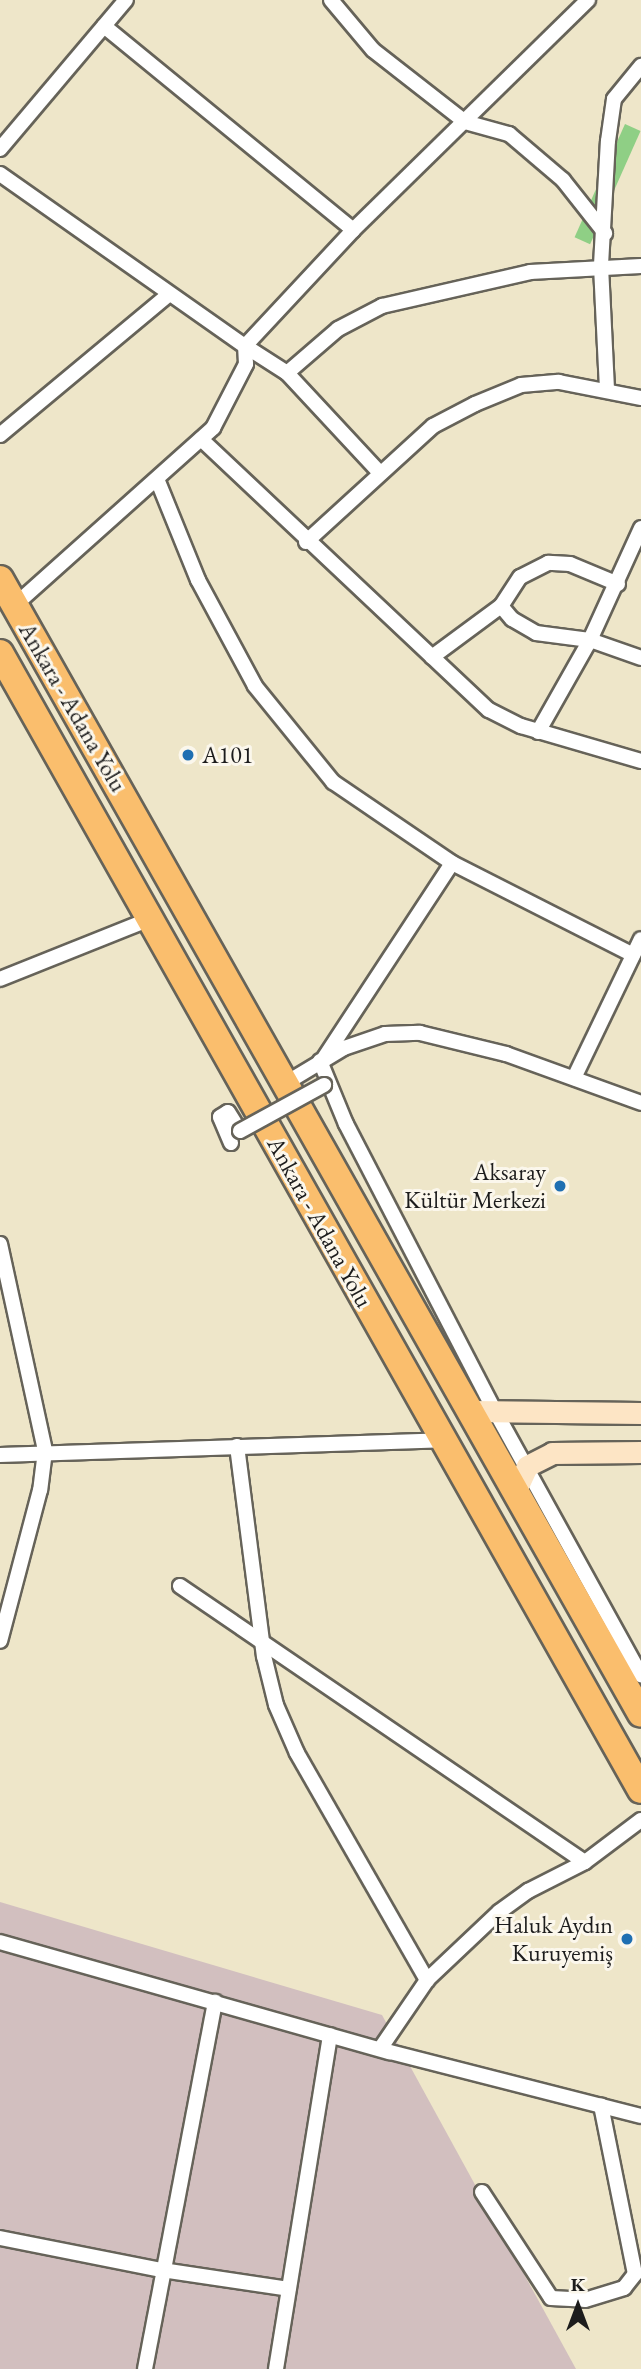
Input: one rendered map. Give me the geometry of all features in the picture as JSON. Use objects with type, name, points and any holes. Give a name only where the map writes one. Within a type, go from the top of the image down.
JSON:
[{"type":"highway","name":"Ankara - Adana Yolu","points":[[0,579],[286,1083],[522,1478],[641,1714]]},
{"type":"highway","name":"Ankara - Adana Yolu","points":[[0,653],[641,1790]]},
{"type":"main road","points":[[483,1411],[641,1413]]},
{"type":"main road","points":[[522,1478],[552,1453],[641,1452]]},
{"type":"street","points":[[331,0],[373,50],[465,122],[509,134],[563,180],[605,233]]},
{"type":"street","points":[[15,605],[201,439],[235,391],[246,364],[246,346],[353,230],[587,0]]},
{"type":"street","points":[[0,149],[123,1]]},
{"type":"street","points":[[104,26],[353,230]]},
{"type":"street","points":[[607,389],[601,265],[605,233],[608,141],[614,99],[641,66]]},
{"type":"street","points":[[0,174],[168,295],[287,373],[380,473]]},
{"type":"street","points":[[287,373],[338,329],[382,306],[530,272],[601,265],[641,266]]},
{"type":"street","points":[[0,435],[168,295]]},
{"type":"street","points":[[306,541],[433,426],[521,385],[559,382],[607,389],[641,398]]},
{"type":"street","points":[[201,439],[306,541],[489,710],[538,732],[641,761]]},
{"type":"street","points":[[157,479],[198,580],[254,686],[333,782],[453,863],[633,955]]},
{"type":"street","points":[[538,732],[590,640],[618,584],[641,528]]},
{"type":"street","points":[[432,657],[501,606],[520,577],[548,563],[570,564],[618,584]]},
{"type":"street","points":[[501,606],[512,619],[536,633],[590,640],[641,658]]},
{"type":"street","points":[[322,1060],[453,863]]},
{"type":"street","points":[[0,979],[150,919]]},
{"type":"street","points":[[575,1079],[641,939]]},
{"type":"street","points":[[286,1083],[322,1060],[385,1034],[420,1033],[506,1054],[641,1102]]},
{"type":"street","points":[[322,1060],[346,1124],[483,1411]]},
{"type":"street","points":[[231,1143],[220,1117],[228,1112],[240,1131],[324,1085],[338,1124],[346,1124]]},
{"type":"street","points":[[0,1244],[45,1451],[40,1490],[0,1641]]},
{"type":"street","points":[[0,1455],[45,1451],[443,1440]]},
{"type":"street","points":[[237,1446],[262,1642],[276,1705],[297,1753],[427,1980]]},
{"type":"street","points":[[522,1478],[641,1675]]},
{"type":"street","points":[[180,1586],[584,1862]]},
{"type":"street","points":[[380,2049],[427,1980],[499,1912],[528,1891],[584,1862],[641,1820]]},
{"type":"street","points":[[0,1942],[380,2049],[641,2116]]},
{"type":"street","points":[[145,2369],[215,2002]]},
{"type":"street","points":[[276,2369],[330,2035]]},
{"type":"street","points":[[482,2192],[551,2298],[585,2300],[624,2288],[635,2274],[601,2105]]},
{"type":"street","points":[[0,2238],[162,2270],[289,2289]]},
{"type":"shaded area","points":[[0,1902],[382,2015],[576,2369],[0,2369]]},
{"type":"green space","points":[[625,124],[641,131],[590,244],[575,237]]},
{"type":"place","name":"A101","points":[[188,755]]},
{"type":"place","name":"Aksaray Kültür Merkezi","points":[[560,1186]]},
{"type":"place","name":"Haluk Aydın Kuruyemiş","points":[[627,1939]]}]
